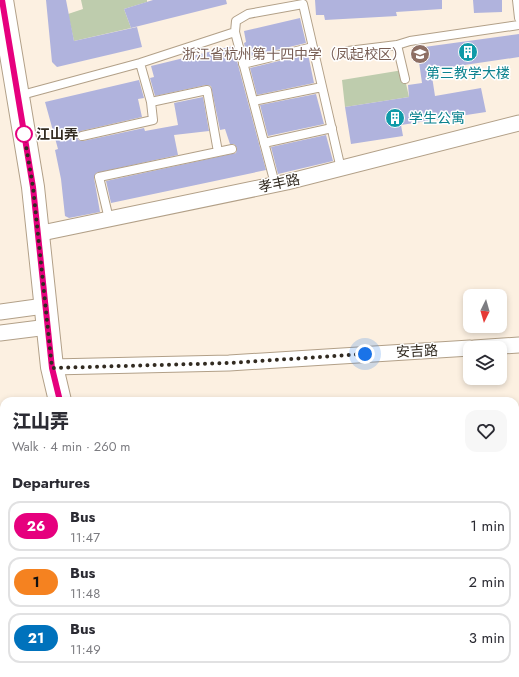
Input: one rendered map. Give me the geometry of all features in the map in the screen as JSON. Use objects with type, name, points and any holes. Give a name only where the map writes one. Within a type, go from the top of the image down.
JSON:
[{"type":"street","points":[[2,0],[33,187],[44,306],[48,327],[52,368],[59,397]]},
{"type":"street","name":"孝丰路","points":[[37,234],[342,169],[519,123]]},
{"type":"street","points":[[0,312],[44,306]]},
{"type":"street","points":[[0,333],[48,327]]},
{"type":"street","points":[[507,346],[519,345]]},
{"type":"street","name":"安吉路","points":[[52,368],[229,363],[463,348]]},
{"type":"lane","points":[[517,0],[519,18]]},
{"type":"lane","points":[[275,184],[235,32],[236,21],[248,14],[303,4],[342,169]]},
{"type":"lane","points":[[348,51],[397,45],[410,41],[519,25]]},
{"type":"lane","points":[[18,96],[140,63],[235,32]]},
{"type":"lane","points":[[397,45],[405,79]]},
{"type":"lane","points":[[243,64],[313,47]]},
{"type":"lane","points":[[82,136],[154,120],[151,102],[140,63]]},
{"type":"lane","points":[[253,101],[322,87]]},
{"type":"lane","points":[[151,102],[207,90],[218,152]]},
{"type":"lane","points":[[264,143],[332,128]]},
{"type":"lane","points":[[109,219],[99,178],[232,149]]},
{"type":"green space","points":[[81,0],[147,0],[147,2],[124,9],[131,28],[74,41],[68,14],[83,9]]},
{"type":"green space","points":[[403,70],[409,97],[345,107],[342,80]]},
{"type":"building","points":[[46,0],[66,0],[74,41],[137,27],[142,47],[57,67],[52,62]]},
{"type":"building","points":[[153,0],[226,0],[227,4],[131,28],[124,9]]},
{"type":"building","points":[[315,0],[442,0],[442,9],[396,12],[397,16],[325,20],[324,15],[316,15]]},
{"type":"building","points":[[473,0],[502,0],[502,12],[474,13]]},
{"type":"building","points":[[300,18],[306,43],[247,57],[244,43],[246,42],[244,31]]},
{"type":"building","name":"学生公寓","points":[[519,34],[519,57],[431,70],[435,96],[481,88],[486,112],[401,125],[403,136],[351,144],[345,107],[409,97],[408,85],[422,83],[417,48]]},
{"type":"building","points":[[233,46],[266,170],[111,203],[106,181],[236,153],[237,148],[234,144],[230,144],[225,129],[220,130],[211,86],[206,85],[155,96],[150,78],[154,77],[151,66]]},
{"type":"building","points":[[308,54],[314,83],[257,95],[250,68]]},
{"type":"building","points":[[139,80],[144,98],[138,99],[142,117],[81,131],[77,135],[78,140],[83,141],[144,128],[145,131],[178,125],[174,103],[203,97],[209,131],[174,135],[178,155],[96,173],[94,178],[100,212],[69,218],[65,216],[61,179],[55,150],[58,149],[45,102]]},
{"type":"building","points":[[316,94],[324,124],[268,136],[260,105]]},
{"type":"building","points":[[326,135],[333,161],[278,174],[271,147]]},
{"type":"bus line","name":"26","points":[[2,0],[33,187],[44,306],[48,327],[52,368],[59,397]]},
{"type":"place","name":"第三教学大楼","points":[[468,52]]},
{"type":"place","name":"浙江省杭州第十四中学（凤起校区）","points":[[420,54]]},
{"type":"place","name":"学生公寓","points":[[395,118]]},
{"type":"place","name":"江山弄","points":[[24,134]]},
{"type":"route","points":[[24,134],[33,187],[44,306],[48,327],[52,368],[229,363],[365,354]]}]
